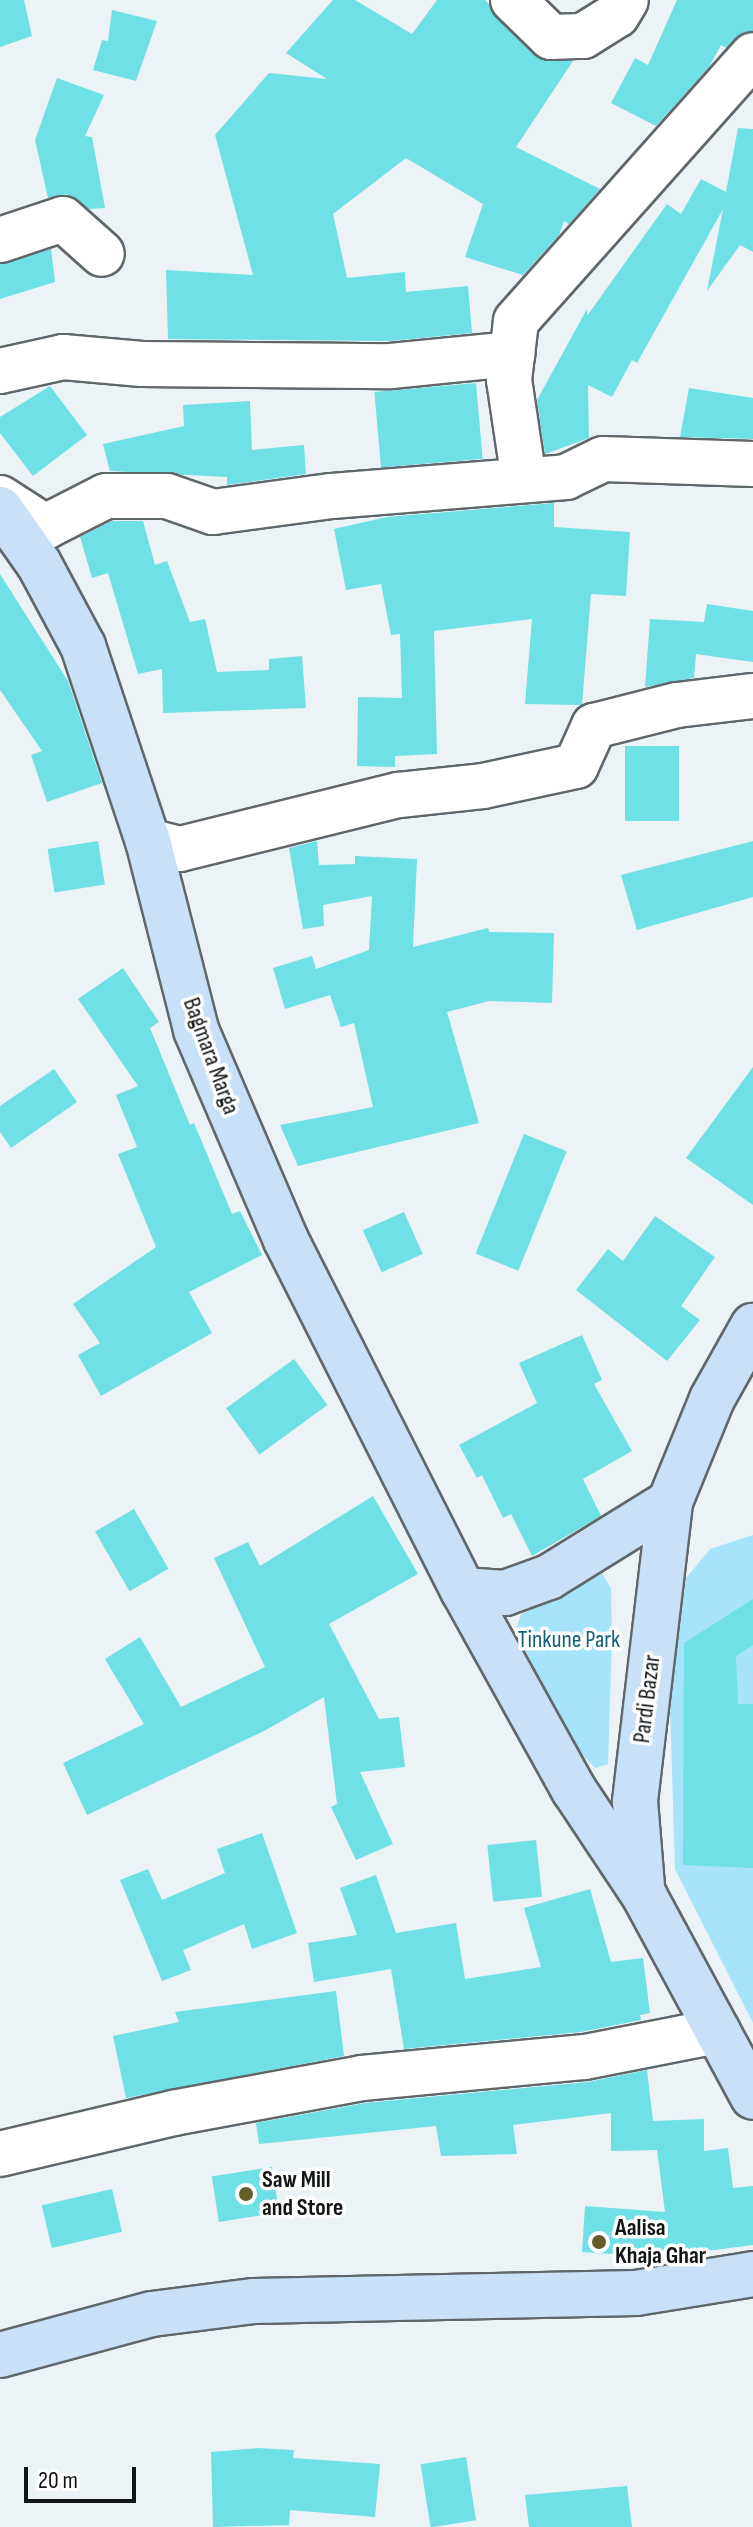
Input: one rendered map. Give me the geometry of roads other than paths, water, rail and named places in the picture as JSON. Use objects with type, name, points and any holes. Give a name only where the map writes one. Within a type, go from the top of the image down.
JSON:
[{"type":"main road","name":"Bagmara Marga","points":[[0,509],[39,564],[83,646],[148,841],[207,1056],[286,1240],[463,1590],[574,1790],[645,1897]]},
{"type":"main road","name":"Pardi Bazar","points":[[645,1897],[635,1851],[635,1801],[670,1502],[712,1399],[753,1326]]},
{"type":"main road","points":[[463,1590],[505,1593],[549,1577],[670,1502]]},
{"type":"main road","points":[[645,1897],[753,2097]]},
{"type":"main road","points":[[0,2355],[152,2314],[254,2301],[636,2293],[753,2274]]},
{"type":"street","points":[[513,0],[551,37],[583,36],[617,15],[626,0]]},
{"type":"street","points":[[524,480],[509,380],[516,321],[753,55]]},
{"type":"street","points":[[0,240],[63,219],[102,254]]},
{"type":"street","points":[[0,371],[63,357],[142,364],[391,366],[512,354]]},
{"type":"street","points":[[0,498],[45,527],[106,496],[167,496],[213,512],[332,496],[566,477],[603,459],[753,464]]},
{"type":"street","points":[[148,841],[180,849],[399,795],[483,786],[576,766],[594,726],[677,705],[753,696]]},
{"type":"street","points":[[0,2154],[173,2113],[362,2078],[585,2057],[717,2031]]},
{"type":"place","name":"Saw Mill and Store","points":[[246,2194]]},
{"type":"place","name":"Aalisa Khaja Ghar","points":[[599,2242]]},
{"type":"park label","name":"Tinkune Park","points":[[569,1640]]}]
